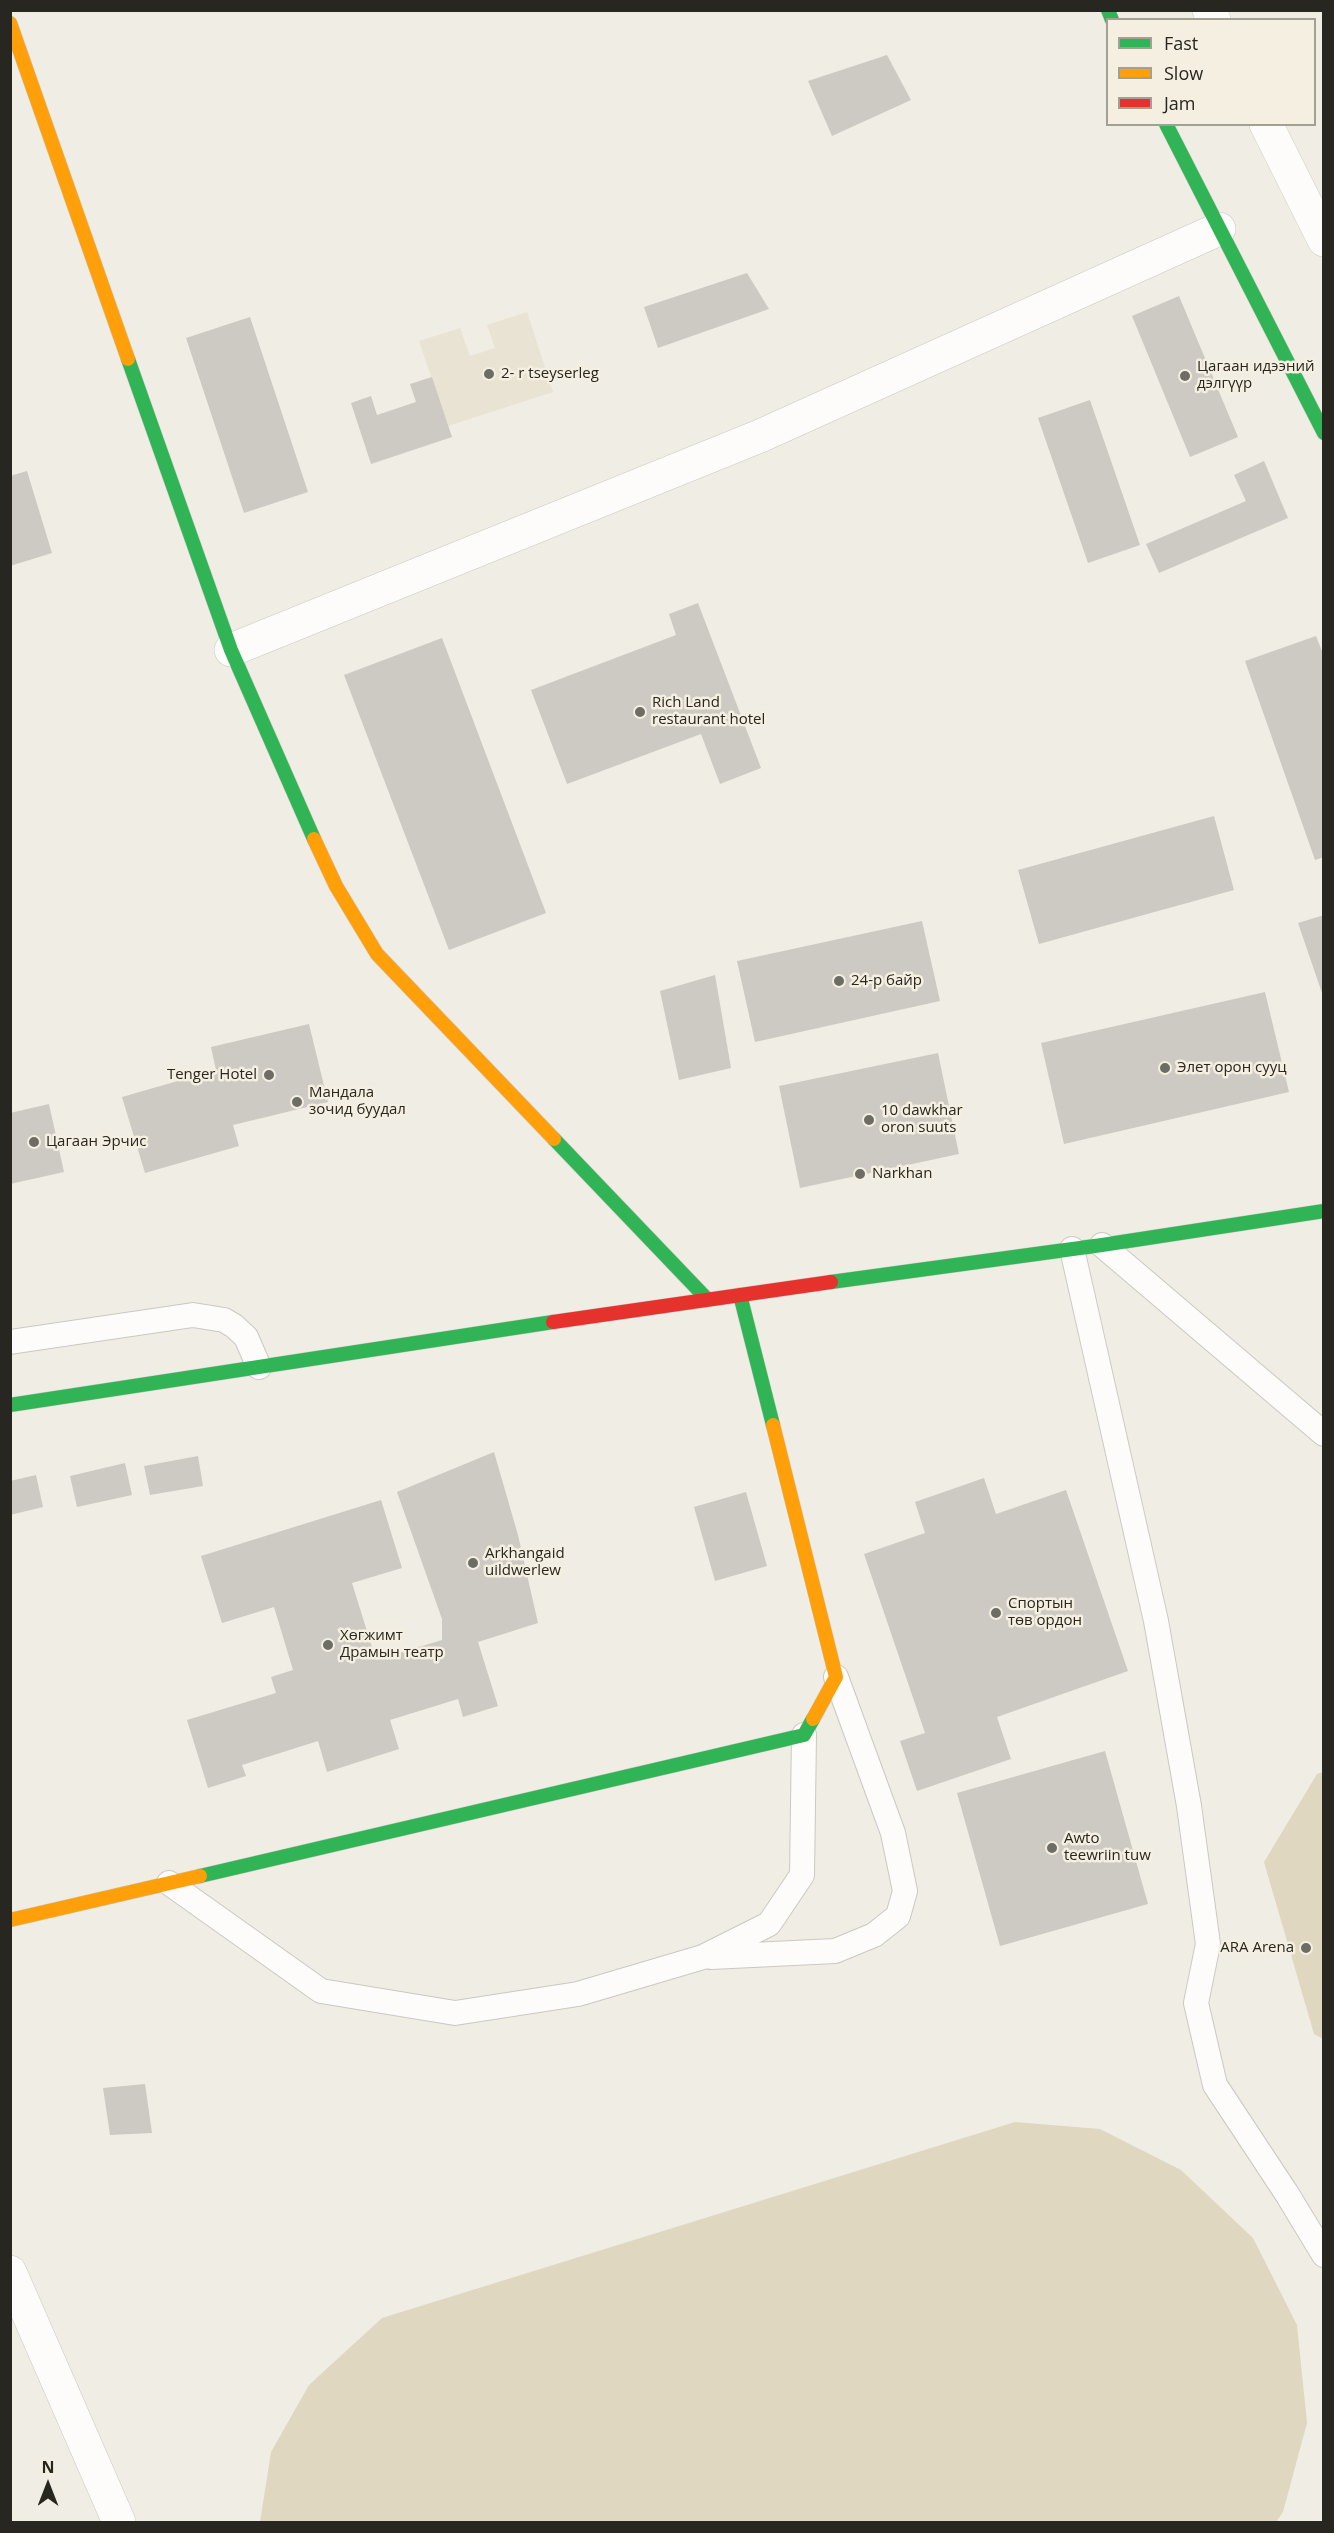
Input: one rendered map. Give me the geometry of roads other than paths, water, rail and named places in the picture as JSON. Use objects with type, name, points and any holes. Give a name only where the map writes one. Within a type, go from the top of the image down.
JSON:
[{"type":"main road","points":[[10,23],[231,650],[287,782],[336,886],[377,954],[707,1299]]},
{"type":"main road","points":[[1167,126],[1323,433]]},
{"type":"main road","points":[[10,1405],[707,1299],[1102,1245],[1323,1211]]},
{"type":"main road","points":[[10,1920],[804,1735],[836,1677],[740,1295]]},
{"type":"street","points":[[1267,126],[1323,240]]},
{"type":"street","points":[[231,650],[760,436],[1220,229]]},
{"type":"street","points":[[10,2272],[119,2523]]},
{"type":"lane","points":[[1102,1245],[1323,1434]]},
{"type":"lane","points":[[1072,1249],[1156,1621],[1189,1806],[1208,1944],[1196,2003],[1215,2085],[1287,2194],[1323,2255]]},
{"type":"lane","points":[[10,1342],[193,1315],[224,1320],[234,1326],[246,1337],[259,1368]]},
{"type":"lane","points":[[703,1957],[835,1952],[874,1935],[898,1916],[905,1891],[893,1833],[836,1677]]},
{"type":"lane","points":[[169,1883],[321,1991],[455,2013],[578,1994],[703,1957],[769,1924],[802,1875],[804,1735]]},
{"type":"place","name":"2- r tseyserleg","points":[[489,374]]},
{"type":"place","name":"Цагаан идээний дэлгүүр","points":[[1185,376]]},
{"type":"place","name":"Rich Land restaurant hotel","points":[[640,712]]},
{"type":"place","name":"24-р байр","points":[[839,981]]},
{"type":"place","name":"Элет орон сууц","points":[[1165,1068]]},
{"type":"place","name":"Tenger Hotel","points":[[269,1075]]},
{"type":"place","name":"Мандала зочид буудал","points":[[297,1102]]},
{"type":"place","name":"10 dawkhar oron suuts","points":[[869,1120]]},
{"type":"place","name":"Цагаан Эрчис","points":[[34,1142]]},
{"type":"place","name":"Narkhan","points":[[860,1174]]},
{"type":"place","name":"Arkhangaid uildwerlew","points":[[473,1563]]},
{"type":"place","name":"Спортын төв ордон","points":[[996,1613]]},
{"type":"place","name":"Хөгжимт Драмын театр","points":[[328,1645]]},
{"type":"place","name":"Awto teewriin tuw","points":[[1052,1848]]},
{"type":"place","name":"ARA Arena","points":[[1306,1948]]}]
